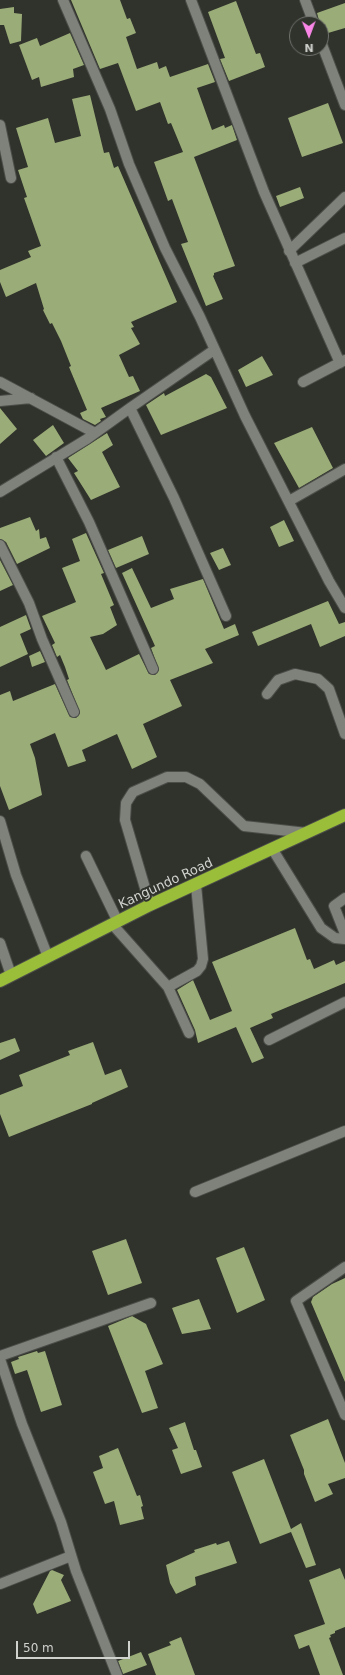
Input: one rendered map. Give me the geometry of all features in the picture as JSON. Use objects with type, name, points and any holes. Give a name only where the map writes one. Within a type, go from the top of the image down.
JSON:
[{"type":"highway","name":"Kangundo Road","points":[[0,981],[150,905],[273,850],[345,815]]},
{"type":"street","points":[[63,0],[110,109],[129,164],[165,248],[200,317],[245,416],[289,501],[342,596],[345,608]]},
{"type":"street","points":[[191,0],[264,192],[295,263],[343,361],[303,382]]},
{"type":"street","points":[[305,0],[311,16]]},
{"type":"street","points":[[326,56],[345,104]]},
{"type":"street","points":[[0,125],[11,178]]},
{"type":"street","points":[[290,251],[345,197]]},
{"type":"street","points":[[295,263],[345,238]]},
{"type":"street","points":[[0,492],[95,433],[214,350]]},
{"type":"street","points":[[0,382],[95,433]]},
{"type":"street","points":[[0,401],[31,398]]},
{"type":"street","points":[[130,408],[174,498],[226,616]]},
{"type":"street","points":[[56,458],[89,522],[153,669]]},
{"type":"street","points":[[289,501],[345,469]]},
{"type":"street","points":[[0,545],[29,603],[42,639],[74,712]]},
{"type":"street","points":[[267,694],[278,680],[295,674],[318,679],[329,689],[345,734]]},
{"type":"street","points":[[150,905],[125,820],[126,803],[133,792],[167,777],[186,777],[200,784],[244,826],[307,833]]},
{"type":"street","points":[[0,821],[16,875],[48,957]]},
{"type":"street","points":[[273,850],[321,928],[335,938],[345,939]]},
{"type":"street","points":[[86,856],[115,924],[168,987],[189,1033]]},
{"type":"street","points":[[168,987],[197,971],[201,966],[203,959],[196,885]]},
{"type":"street","points":[[345,898],[334,906],[345,934]]},
{"type":"street","points":[[0,943],[11,975]]},
{"type":"street","points":[[268,1040],[345,1002]]},
{"type":"street","points":[[195,1192],[345,1131]]},
{"type":"street","points":[[345,1267],[296,1301],[345,1415]]},
{"type":"street","points":[[117,1675],[71,1556],[61,1522],[22,1424],[0,1357],[151,1303]]},
{"type":"street","points":[[0,1584],[71,1556]]},
{"type":"building","points":[[71,0],[120,0],[127,19],[130,18],[136,33],[126,37],[137,69],[157,62],[159,69],[166,66],[170,77],[208,64],[215,82],[197,88],[212,130],[224,125],[225,128],[232,125],[237,140],[194,157],[235,266],[214,273],[213,276],[223,299],[206,306],[181,244],[188,242],[172,199],[168,201],[154,162],[183,152],[171,123],[168,124],[160,102],[136,111],[118,63],[100,69]]},
{"type":"building","points":[[236,1],[256,54],[260,53],[265,67],[229,81],[220,59],[225,58],[208,12]]},
{"type":"building","points":[[345,3],[345,28],[329,33],[329,16],[318,16],[317,13]]},
{"type":"building","points":[[14,7],[14,13],[22,14],[21,41],[10,44],[4,25],[0,25],[0,9]]},
{"type":"building","points":[[70,33],[84,65],[73,69],[74,77],[41,87],[39,77],[32,80],[19,45],[37,38],[40,46]]},
{"type":"building","points":[[90,95],[104,153],[109,152],[114,168],[118,166],[177,302],[131,322],[134,327],[131,328],[140,344],[119,355],[129,377],[133,376],[140,391],[101,408],[106,417],[100,419],[101,421],[95,425],[83,419],[80,413],[87,410],[69,367],[71,366],[61,341],[52,323],[50,324],[43,310],[44,309],[36,283],[6,297],[0,282],[0,270],[31,257],[28,251],[41,246],[24,198],[27,197],[18,170],[28,167],[16,128],[48,118],[55,143],[81,136],[72,99]]},
{"type":"building","points":[[328,103],[343,143],[302,157],[288,118]]},
{"type":"building","points":[[300,187],[304,198],[280,207],[276,196]]},
{"type":"building","points":[[262,356],[273,375],[246,387],[238,370]]},
{"type":"building","points":[[206,374],[211,377],[227,408],[161,435],[146,405],[164,393],[165,396]]},
{"type":"building","points":[[0,408],[17,429],[0,444]]},
{"type":"building","points":[[53,425],[64,443],[46,456],[33,440]]},
{"type":"building","points":[[312,427],[333,468],[299,488],[274,443]]},
{"type":"building","points":[[107,433],[113,445],[102,452],[120,487],[91,500],[74,473],[78,471],[68,458]]},
{"type":"building","points":[[30,517],[36,531],[39,529],[40,539],[46,537],[50,548],[17,564],[6,542],[0,539],[0,528]]},
{"type":"building","points":[[284,520],[294,541],[279,547],[270,527]]},
{"type":"building","points":[[86,533],[104,573],[101,574],[114,605],[110,607],[117,625],[103,634],[90,637],[106,670],[139,654],[149,674],[155,675],[159,670],[151,648],[155,646],[122,573],[132,568],[151,608],[174,599],[170,589],[203,579],[224,629],[235,624],[239,635],[205,649],[213,663],[170,680],[182,706],[143,724],[157,757],[132,769],[117,734],[82,750],[86,761],[68,767],[55,733],[30,744],[35,758],[42,795],[9,810],[0,786],[0,695],[10,691],[13,701],[55,684],[70,717],[76,718],[80,713],[67,680],[69,679],[65,667],[60,655],[57,657],[52,645],[55,643],[42,616],[76,602],[62,568],[80,561],[72,539]]},
{"type":"building","points":[[142,536],[149,554],[116,568],[108,550]]},
{"type":"building","points":[[223,548],[231,565],[219,570],[210,553]]},
{"type":"building","points":[[0,560],[13,585],[0,591]]},
{"type":"building","points":[[328,601],[339,624],[345,622],[345,636],[320,647],[311,624],[258,646],[252,632]]},
{"type":"building","points":[[26,615],[31,629],[20,634],[28,654],[0,667],[0,627]]},
{"type":"building","points":[[40,651],[45,662],[32,667],[29,656]]},
{"type":"building","points":[[295,928],[307,960],[310,959],[314,969],[334,960],[336,965],[345,961],[345,983],[271,1014],[273,1018],[250,1028],[264,1058],[252,1063],[236,1027],[198,1043],[195,1030],[177,990],[193,980],[210,1020],[232,1011],[212,962]]},
{"type":"building","points":[[15,1038],[20,1051],[0,1060],[0,1043]]},
{"type":"building","points":[[93,1042],[105,1075],[121,1069],[128,1087],[92,1104],[9,1137],[0,1114],[0,1095],[23,1086],[19,1075],[70,1055],[68,1051]]},
{"type":"building","points":[[126,1239],[142,1283],[108,1295],[92,1251]]},
{"type":"building","points":[[244,1247],[265,1300],[237,1313],[216,1258]]},
{"type":"building","points":[[345,1278],[345,1382],[311,1302],[313,1297],[332,1284]]},
{"type":"building","points":[[199,1299],[211,1329],[182,1334],[172,1308]]},
{"type":"building","points":[[132,1316],[146,1324],[163,1364],[145,1371],[158,1408],[142,1413],[108,1326]]},
{"type":"building","points":[[37,1351],[38,1353],[45,1351],[62,1405],[41,1412],[27,1370],[15,1374],[11,1362],[19,1359],[18,1357]]},
{"type":"building","points":[[328,1419],[345,1463],[345,1478],[328,1484],[333,1494],[315,1502],[290,1435]]},
{"type":"building","points":[[185,1422],[194,1450],[196,1450],[202,1467],[181,1474],[172,1450],[178,1448],[169,1428]]},
{"type":"building","points":[[118,1448],[137,1496],[140,1495],[144,1519],[120,1525],[114,1501],[105,1504],[93,1472],[103,1468],[99,1456]]},
{"type":"building","points":[[264,1459],[291,1529],[301,1523],[316,1565],[306,1568],[291,1532],[260,1544],[232,1472]]},
{"type":"building","points":[[229,1541],[237,1563],[195,1577],[196,1585],[176,1594],[170,1583],[166,1565],[195,1552],[194,1550],[216,1543],[217,1545]]},
{"type":"building","points":[[340,1568],[345,1580],[345,1627],[335,1631],[335,1633],[330,1635],[331,1637],[329,1638],[343,1675],[320,1675],[309,1645],[299,1649],[294,1635],[325,1624],[309,1580]]},
{"type":"building","points":[[52,1570],[64,1575],[61,1580],[71,1601],[37,1614],[33,1604],[50,1571]]},
{"type":"building","points":[[181,1637],[195,1675],[156,1675],[148,1654],[171,1645],[169,1642]]},
{"type":"building","points":[[141,1652],[147,1665],[123,1674],[118,1661]]}]
